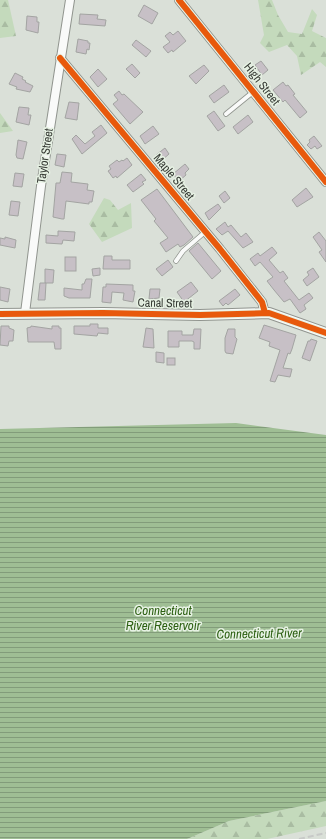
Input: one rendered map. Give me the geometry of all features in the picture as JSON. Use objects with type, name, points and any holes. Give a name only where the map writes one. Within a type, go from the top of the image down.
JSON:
[{"type":"street","name":"Taylor Street","points":[[25,313],[41,186],[70,0]]},
{"type":"street","name":"High Street","points":[[179,0],[326,182]]},
{"type":"street","name":"Maple Street","points":[[60,58],[206,232],[262,302],[265,313]]},
{"type":"street","name":"Canal Street","points":[[0,314],[200,315],[265,313],[326,333]]},
{"type":"lane","points":[[226,114],[254,92]]},
{"type":"lane","points":[[176,261],[183,251],[206,232]]},
{"type":"green space","points":[[0,0],[8,0],[16,36],[0,38]]},
{"type":"green space","points":[[258,0],[272,0],[278,15],[288,32],[302,34],[312,9],[317,15],[312,31],[326,38],[326,67],[320,62],[301,75],[297,56],[287,45],[269,52],[260,43],[264,35]]},
{"type":"green space","points":[[0,113],[13,131],[0,133]]},
{"type":"green space","points":[[104,198],[110,200],[118,210],[131,203],[132,228],[102,242],[89,224]]},
{"type":"green space","points":[[326,801],[326,826],[267,839],[187,839],[229,821]]},
{"type":"water","name":"Connecticut River Reservoir","points":[[236,423],[326,435],[326,801],[229,821],[187,839],[0,839],[0,429]]},
{"type":"building","points":[[144,5],[158,13],[152,24],[138,16]]},
{"type":"building","points":[[80,14],[98,15],[97,19],[106,20],[105,26],[79,24]]},
{"type":"building","points":[[27,16],[37,17],[37,22],[39,22],[38,33],[26,30]]},
{"type":"building","points":[[178,31],[186,41],[173,52],[172,50],[168,53],[163,47],[170,42],[165,36],[170,32],[173,35]]},
{"type":"building","points":[[78,39],[88,41],[88,43],[90,43],[89,50],[87,49],[86,54],[76,52]]},
{"type":"building","points":[[136,40],[151,51],[146,57],[132,45]]},
{"type":"building","points":[[261,61],[268,70],[262,75],[255,65]]},
{"type":"building","points":[[132,64],[140,73],[135,78],[126,69]]},
{"type":"building","points":[[204,65],[209,71],[196,84],[189,76]]},
{"type":"building","points":[[98,69],[107,79],[98,87],[90,77]]},
{"type":"building","points":[[15,73],[23,77],[22,79],[26,81],[25,82],[33,86],[30,92],[16,89],[17,87],[9,84]]},
{"type":"building","points":[[283,82],[286,86],[288,85],[295,94],[293,95],[307,112],[300,118],[285,100],[283,102],[273,90]]},
{"type":"building","points":[[224,85],[229,92],[214,103],[209,96]]},
{"type":"building","points":[[119,91],[143,112],[130,124],[113,104],[118,100],[114,95]]},
{"type":"building","points":[[69,102],[79,103],[77,120],[65,118]]},
{"type":"building","points":[[19,107],[29,108],[28,115],[31,115],[29,125],[16,122]]},
{"type":"building","points":[[214,111],[225,126],[218,131],[207,116]]},
{"type":"building","points":[[248,115],[253,122],[238,134],[233,127]]},
{"type":"building","points":[[101,125],[107,133],[82,154],[72,139],[76,135],[85,144],[95,136],[92,132]]},
{"type":"building","points":[[153,126],[159,134],[145,144],[140,136]]},
{"type":"building","points":[[314,136],[322,146],[317,149],[315,146],[311,149],[307,145],[310,142],[309,140]]},
{"type":"building","points":[[18,140],[27,142],[23,159],[17,158],[16,155]]},
{"type":"building","points":[[165,148],[169,154],[161,161],[156,155]]},
{"type":"building","points":[[57,154],[66,155],[64,167],[55,165]]},
{"type":"building","points":[[127,158],[132,165],[117,178],[116,176],[113,178],[108,171],[111,169],[109,166],[117,160],[119,162]]},
{"type":"building","points":[[185,164],[189,169],[185,173],[186,175],[179,181],[173,174]]},
{"type":"building","points":[[62,172],[72,173],[71,182],[88,184],[87,190],[94,191],[92,202],[89,202],[89,204],[66,201],[64,219],[53,217],[56,183],[60,183]]},
{"type":"building","points":[[15,173],[24,174],[22,187],[13,186]]},
{"type":"building","points":[[141,174],[146,180],[142,182],[144,184],[133,192],[127,185]]},
{"type":"building","points":[[306,188],[313,197],[297,207],[292,200]]},
{"type":"building","points":[[157,189],[193,237],[184,245],[180,247],[178,244],[166,252],[160,243],[168,238],[154,221],[156,219],[141,200]]},
{"type":"building","points":[[225,191],[230,198],[224,203],[219,196]]},
{"type":"building","points":[[11,201],[20,202],[18,216],[9,215]]},
{"type":"building","points":[[218,204],[221,208],[209,220],[205,213]]},
{"type":"building","points":[[225,222],[228,227],[231,225],[241,237],[246,233],[253,242],[243,248],[228,231],[222,235],[216,229]]},
{"type":"building","points":[[58,231],[75,232],[74,241],[63,240],[62,244],[46,243],[46,235],[58,236]]},
{"type":"building","points":[[319,232],[326,241],[326,262],[319,252],[322,250],[313,237]]},
{"type":"building","points":[[5,237],[16,240],[15,248],[0,245],[0,238],[5,239]]},
{"type":"building","points":[[198,243],[221,271],[212,279],[189,251]]},
{"type":"building","points":[[272,247],[277,253],[269,260],[280,273],[283,271],[288,278],[284,281],[299,300],[309,293],[313,298],[304,305],[306,309],[300,313],[290,299],[284,302],[274,290],[267,281],[273,277],[260,262],[255,266],[250,259],[258,253],[260,256]]},
{"type":"building","points":[[104,256],[112,256],[112,260],[130,260],[130,269],[103,269]]},
{"type":"building","points":[[65,257],[76,257],[76,271],[65,271]]},
{"type":"building","points":[[168,260],[173,267],[162,276],[156,269]]},
{"type":"building","points":[[100,268],[100,275],[93,276],[92,269]]},
{"type":"building","points":[[313,268],[319,277],[307,286],[303,280],[309,275],[307,272]]},
{"type":"building","points":[[45,269],[54,270],[53,283],[45,283]]},
{"type":"building","points":[[86,279],[92,279],[90,298],[69,298],[64,296],[64,288],[82,290],[82,284],[84,284]]},
{"type":"building","points":[[191,282],[198,291],[184,302],[177,292]]},
{"type":"building","points":[[40,283],[46,283],[45,300],[38,300]]},
{"type":"building","points":[[106,284],[133,285],[133,291],[135,291],[133,302],[123,300],[124,293],[112,292],[111,303],[102,302],[103,287],[106,287]]},
{"type":"building","points":[[0,287],[10,289],[8,302],[0,300]]},
{"type":"building","points":[[150,289],[160,289],[159,298],[149,299]]},
{"type":"building","points":[[235,289],[240,295],[228,305],[226,303],[223,306],[219,301]]},
{"type":"building","points":[[90,324],[98,324],[98,328],[108,328],[108,334],[98,333],[97,336],[74,334],[74,326],[90,326]]},
{"type":"building","points":[[264,325],[296,335],[292,349],[290,354],[288,353],[283,368],[292,369],[290,377],[278,375],[275,382],[270,381],[280,350],[269,346],[270,342],[259,338]]},
{"type":"building","points":[[1,326],[9,326],[9,328],[14,330],[13,341],[9,341],[8,346],[0,345]]},
{"type":"building","points":[[31,326],[52,329],[52,326],[59,326],[59,328],[61,328],[61,349],[55,349],[54,342],[28,342],[27,328]]},
{"type":"building","points":[[146,328],[153,329],[154,348],[143,347]]},
{"type":"building","points":[[194,329],[201,329],[200,349],[194,349],[194,342],[192,341],[179,341],[179,347],[168,347],[168,331],[182,331],[182,335],[193,335]]},
{"type":"building","points":[[228,329],[235,329],[235,337],[237,339],[233,354],[226,353],[225,351],[225,338]]},
{"type":"building","points":[[311,339],[317,341],[310,361],[302,358],[308,341]]},
{"type":"building","points":[[156,352],[164,353],[164,363],[156,362]]},
{"type":"building","points":[[167,358],[175,358],[175,365],[167,365]]},
{"type":"railway","points":[[299,839],[326,833]]},
{"type":"cycle path","points":[[179,0],[326,182]]},
{"type":"cycle path","points":[[60,58],[220,249],[262,302],[265,313]]},
{"type":"cycle path","points":[[0,314],[103,313],[200,315],[269,313],[326,333]]},
{"type":"water label","name":"Connecticut River","points":[[259,633]]}]
